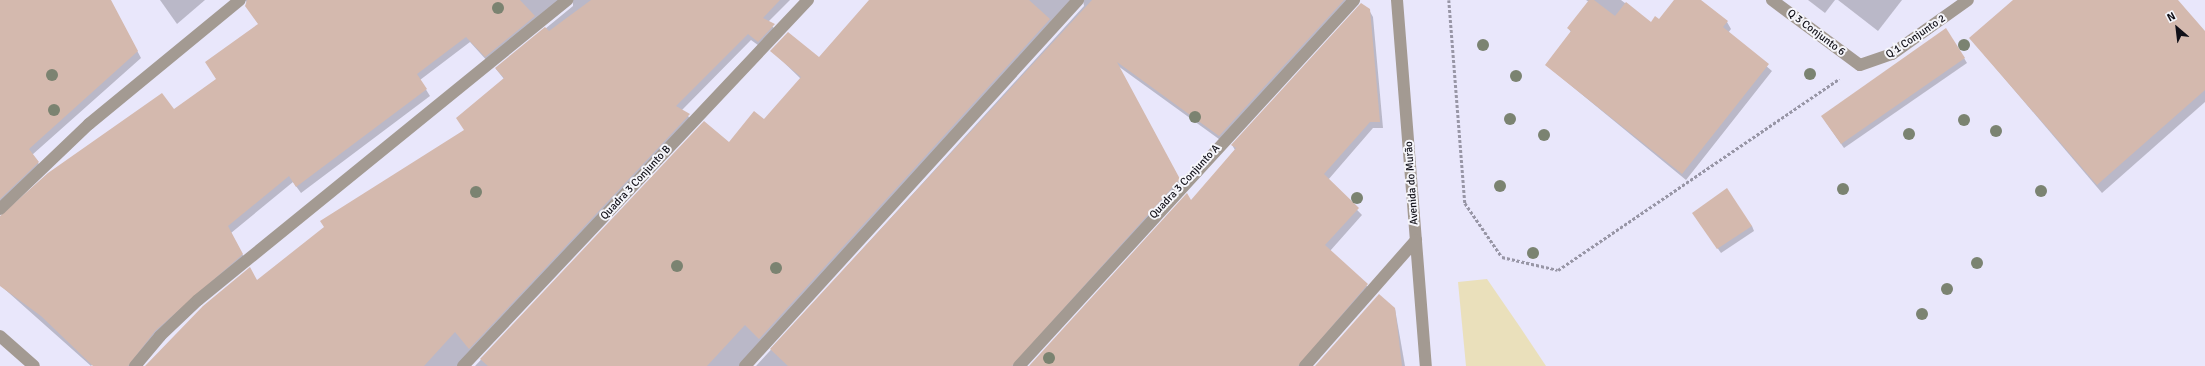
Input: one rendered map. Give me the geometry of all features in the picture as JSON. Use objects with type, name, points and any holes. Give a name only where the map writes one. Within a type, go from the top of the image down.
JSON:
[{"type":"street","points":[[0,209],[89,124],[240,0]]},
{"type":"street","points":[[135,366],[160,336],[198,300],[567,0]]},
{"type":"street","name":"Quadra 3 Conjunto B","points":[[463,366],[808,0]]},
{"type":"street","points":[[745,366],[1078,0]]},
{"type":"street","name":"Quadra 3 Conjunto A","points":[[1019,366],[1354,0]]},
{"type":"street","name":"Avenida do Murão","points":[[1398,0],[1426,366]]},
{"type":"street","name":"Q 3 Conjunto 6","points":[[1772,0],[1860,66]]},
{"type":"street","name":"Q 1 Conjunto 2","points":[[1860,66],[1892,54],[1968,0]]},
{"type":"street","points":[[1306,366],[1416,240]]},
{"type":"street","points":[[0,336],[34,366]]},
{"type":"path","points":[[1449,0],[1465,203],[1502,258],[1558,270],[1860,66]]},
{"type":"sand","points":[[1487,279],[1546,366],[1466,366],[1458,282]]},
{"type":"building","points":[[0,0],[111,0],[138,51],[29,149],[39,162],[0,199]]},
{"type":"building","points":[[247,0],[520,0],[535,16],[485,57],[466,37],[417,74],[427,89],[296,187],[289,176],[228,226],[243,254],[155,331],[128,366],[93,366],[41,316],[0,286],[0,216],[48,173],[162,93],[174,109],[216,79],[205,62],[258,24],[245,6]]},
{"type":"building","points":[[591,0],[780,0],[763,18],[775,24],[758,42],[748,34],[676,106],[690,114],[469,349],[455,332],[424,366],[145,366],[203,306],[250,267],[257,280],[324,227],[320,221],[464,130],[456,118],[504,78],[495,68],[545,27],[549,31]]},
{"type":"building","points":[[869,0],[1029,0],[1050,19],[759,339],[745,325],[707,366],[488,366],[480,359],[704,121],[729,142],[754,111],[764,119],[801,77],[770,51],[788,32],[819,57]]},
{"type":"building","points":[[1092,0],[1344,0],[1219,136],[1117,62],[1180,179],[1012,366],[788,366],[770,349]]},
{"type":"building","points":[[1589,0],[1594,0],[1615,16],[1626,2],[1651,22],[1655,16],[1659,19],[1674,0],[1701,0],[1728,21],[1723,27],[1769,64],[1682,174],[1545,65],[1571,31],[1567,28]]},
{"type":"building","points":[[2013,0],[2178,0],[2205,31],[2205,90],[2097,185],[1969,38]]},
{"type":"building","points":[[1361,3],[1370,9],[1380,122],[1370,122],[1324,174],[1359,208],[1325,245],[1368,284],[1298,366],[1029,366],[1187,193],[1191,200],[1236,148],[1231,145]]},
{"type":"building","points":[[1946,28],[1965,58],[1841,144],[1821,116]]},
{"type":"building","points":[[1727,188],[1752,226],[1717,249],[1692,213]]},
{"type":"building","points":[[1379,294],[1395,308],[1402,366],[1315,366]]}]
